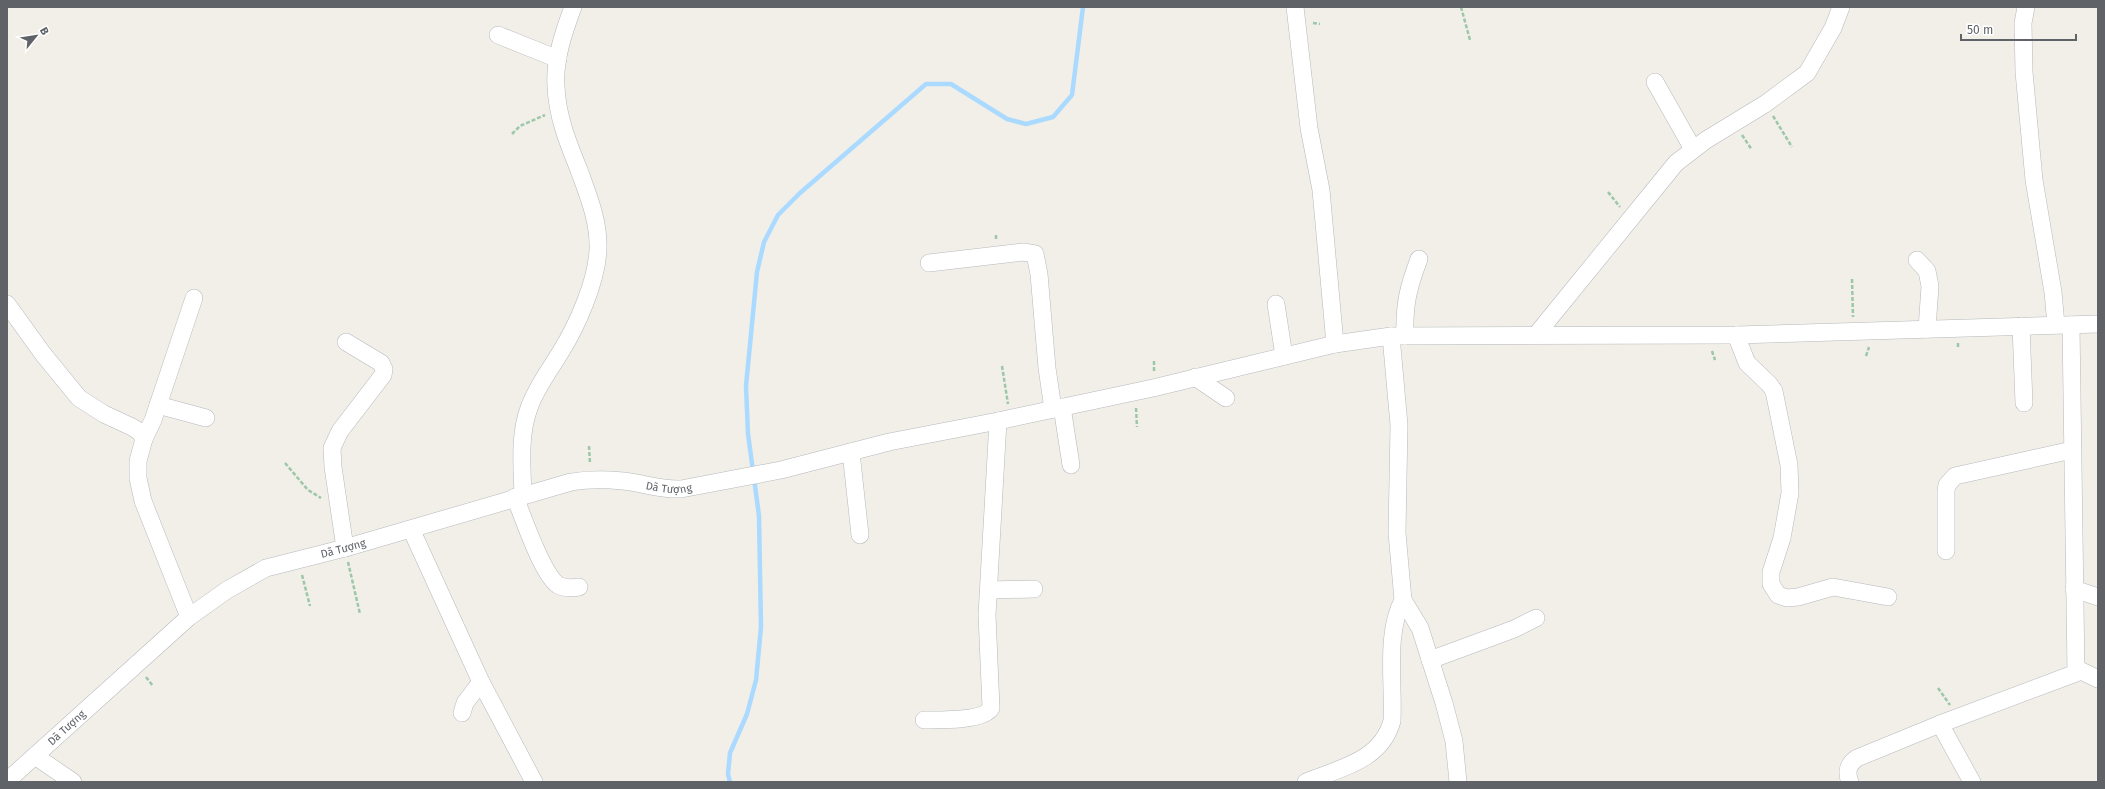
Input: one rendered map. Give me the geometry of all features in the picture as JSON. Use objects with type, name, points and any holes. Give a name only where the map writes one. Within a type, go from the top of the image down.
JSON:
[{"type":"street","points":[[572,7],[558,59],[556,86],[559,110],[565,136],[589,197],[597,227],[598,250],[584,303],[574,328],[537,388],[529,408],[523,427],[519,496],[536,547],[551,577],[558,585],[567,588],[579,587]]},
{"type":"street","points":[[1295,7],[1309,128],[1321,190],[1335,344]]},
{"type":"street","points":[[1536,335],[1631,220],[1666,174],[1693,149],[1765,104],[1807,73],[1822,48],[1841,7]]},
{"type":"street","points":[[1850,782],[1848,770],[1850,765],[1857,758],[1940,724],[2076,673],[2072,450],[2063,325],[2054,292],[2034,180],[2025,88],[2023,23],[2026,7]]},
{"type":"street","points":[[498,35],[558,59]]},
{"type":"street","points":[[1655,82],[1693,149]]},
{"type":"street","points":[[929,263],[1023,252],[1035,254],[1039,274],[1047,368],[1071,465]]},
{"type":"street","points":[[1419,259],[1408,289],[1398,336],[1399,425],[1397,533],[1403,600],[1420,628],[1430,660],[1454,741],[1458,782]]},
{"type":"street","points":[[1917,260],[1927,271],[1930,286],[1928,329]]},
{"type":"street","points":[[189,617],[143,501],[138,478],[138,461],[144,439],[158,405],[194,298]]},
{"type":"street","points":[[7,304],[43,354],[79,398],[104,414],[140,432],[144,439]]},
{"type":"street","points":[[1276,304],[1284,356]]},
{"type":"street","name":"Dã Tượng","points":[[7,781],[189,617],[226,590],[266,568],[345,548],[571,482],[591,479],[624,481],[666,490],[681,489],[782,470],[889,442],[1004,420],[1335,344],[1398,336],[1536,335],[1574,337],[1736,335],[2098,324]]},
{"type":"street","points":[[2021,326],[2024,403]]},
{"type":"street","points":[[1736,335],[1747,364],[1769,384],[1774,392],[1789,465],[1790,493],[1782,538],[1771,572],[1771,584],[1778,595],[1787,598],[1798,597],[1833,587],[1888,597]]},
{"type":"street","points":[[345,548],[338,505],[332,448],[340,431],[383,375],[384,369],[381,363],[346,342]]},
{"type":"street","points":[[1195,377],[1226,398]]},
{"type":"street","points":[[158,405],[206,418]]},
{"type":"street","points":[[924,720],[973,717],[989,712],[991,708],[987,615],[1004,420]]},
{"type":"street","points":[[1946,551],[1946,491],[1947,485],[1955,476],[2072,450]]},
{"type":"street","points":[[851,452],[860,535]]},
{"type":"street","points":[[410,529],[481,682],[529,779]]},
{"type":"street","points":[[989,590],[1034,589]]},
{"type":"street","points":[[2074,589],[2098,597]]},
{"type":"street","points":[[1306,782],[1375,751],[1389,732],[1392,721],[1393,697],[1392,646],[1398,610],[1403,600]]},
{"type":"street","points":[[1430,660],[1536,618]]},
{"type":"street","points":[[2077,668],[2098,679]]},
{"type":"street","points":[[462,713],[465,703],[481,682]]},
{"type":"street","points":[[1940,724],[1972,782]]},
{"type":"street","points":[[35,756],[73,782]]},
{"type":"path","points":[[1461,7],[1470,40]]},
{"type":"path","points":[[1765,104],[1792,146]]},
{"type":"path","points":[[512,134],[520,126],[559,110]]},
{"type":"path","points":[[1852,279],[1853,331]]},
{"type":"path","points":[[1002,366],[1004,420]]},
{"type":"path","points":[[588,446],[591,479]]},
{"type":"path","points":[[285,463],[308,490],[338,505]]},
{"type":"path","points":[[345,548],[360,614]]},
{"type":"path","points":[[297,559],[310,606]]},
{"type":"waterway","points":[[753,471],[748,434],[746,386],[757,272],[764,242],[778,215],[800,193],[926,84],[951,84],[1007,119],[1026,124],[1053,117],[1072,95],[1083,7]]},
{"type":"waterway","points":[[730,782],[728,774],[730,753],[747,714],[756,680],[761,627],[759,516],[754,478]]}]
